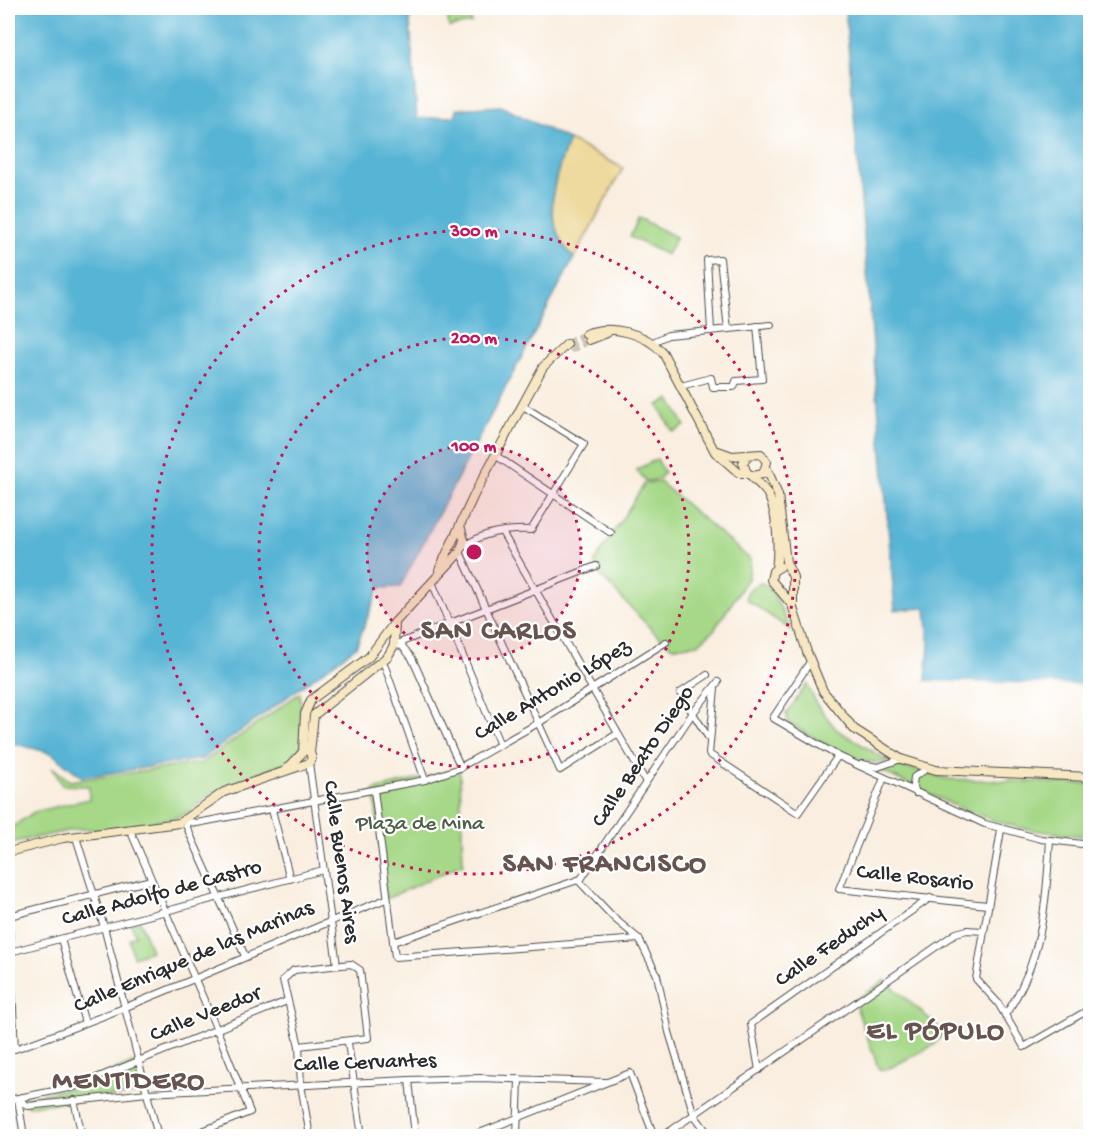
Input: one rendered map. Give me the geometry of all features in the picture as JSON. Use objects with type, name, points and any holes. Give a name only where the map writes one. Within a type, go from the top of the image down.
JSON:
[{"type":"street","points":[[711,331],[707,260],[720,259],[729,329]]},
{"type":"street","points":[[652,342],[668,335],[771,325]]},
{"type":"street","points":[[681,386],[711,378],[713,387],[734,387],[736,381],[762,379],[757,326]]},
{"type":"street","points":[[587,337],[600,330],[643,336],[652,342],[663,353],[720,457],[739,473],[759,476],[767,468]]},
{"type":"street","points":[[500,745],[433,590],[432,582],[495,455],[543,367],[555,354],[569,347]]},
{"type":"street","points":[[305,758],[305,714],[311,699],[369,657],[395,622],[461,550],[483,536],[531,530],[584,444],[523,405]]},
{"type":"street","points":[[713,447],[725,454],[747,456]]},
{"type":"street","points":[[793,608],[771,580],[776,569],[777,550],[773,510],[768,494],[749,474],[743,463],[747,456],[754,452],[762,454],[766,460],[778,495],[792,582],[793,608],[810,662],[823,691],[845,720],[864,737],[902,759],[928,768],[950,773],[1090,777]]},
{"type":"street","points":[[495,455],[611,533]]},
{"type":"street","points":[[460,525],[464,533],[461,550],[560,770],[617,734]]},
{"type":"street","points":[[501,532],[646,782]]},
{"type":"street","points":[[394,645],[489,610],[596,566]]},
{"type":"street","points":[[776,569],[782,567],[790,570]]},
{"type":"street","points":[[779,589],[785,589],[792,582]]},
{"type":"street","points":[[184,821],[217,795],[285,771],[305,758],[317,710],[383,661],[394,645],[395,622]]},
{"type":"street","name":"Calle Antonio López","points":[[459,769],[540,722],[666,642]]},
{"type":"street","points":[[8,852],[76,837],[184,821],[196,823],[272,810],[425,780],[459,769],[411,658],[402,646],[394,645]]},
{"type":"street","points":[[383,661],[425,780]]},
{"type":"street","points":[[810,662],[772,718],[838,756],[1001,830],[1050,840],[1090,844]]},
{"type":"street","points":[[707,675],[680,693],[710,740],[709,754],[798,813],[838,756]]},
{"type":"street","name":"Calle Beato Diego","points":[[578,880],[583,877],[692,714],[718,682],[713,694],[710,740]]},
{"type":"street","name":"Calle Buenos Aires","points":[[305,758],[337,965]]},
{"type":"street","points":[[851,761],[878,767],[902,759]]},
{"type":"street","points":[[916,793],[913,785],[914,777],[928,768]]},
{"type":"street","name":"Calle Rosario","points":[[884,778],[839,889],[987,905]]},
{"type":"street","points":[[374,790],[395,957],[639,939]]},
{"type":"street","points":[[272,810],[290,879]]},
{"type":"street","points":[[184,821],[245,956]]},
{"type":"street","points":[[130,830],[195,978],[250,1113],[194,1136]]},
{"type":"street","points":[[1001,830],[976,979],[1005,1014],[1024,1047],[1090,1009]]},
{"type":"street","points":[[76,837],[104,927],[158,1137]]},
{"type":"street","points":[[1005,1014],[1028,975],[1043,928],[1050,840]]},
{"type":"street","name":"Calle Adolfo de Castro","points":[[10,952],[323,870]]},
{"type":"street","points":[[10,952],[8,913],[95,896],[151,880]]},
{"type":"street","points":[[393,942],[578,880],[615,919],[639,939],[657,975],[669,1032],[694,1115],[710,1137]]},
{"type":"street","name":"Calle Enrique de las Marinas","points":[[10,952],[15,1049],[125,1008],[386,898]]},
{"type":"street","name":"Calle Feduchy","points":[[759,1070],[751,1024],[931,898]]},
{"type":"street","points":[[663,1137],[956,933],[967,930],[983,931]]},
{"type":"street","points":[[61,939],[85,1023]]},
{"type":"street","points":[[299,1046],[368,1038],[358,967],[351,964],[337,965],[289,973],[282,984],[299,1046],[301,1085],[309,1137]]},
{"type":"street","name":"Calle Veedor","points":[[18,1099],[74,1087],[287,1001]]},
{"type":"street","points":[[348,1042],[362,1137]]},
{"type":"street","points":[[472,1137],[630,1073],[654,1137]]},
{"type":"street","points":[[517,1137],[519,1079]]},
{"type":"street","name":"Calle Cervantes","points":[[18,1099],[28,1106],[147,1094],[409,1080],[519,1079],[605,1082]]},
{"type":"street","points":[[409,1080],[415,1137]]},
{"type":"street","points":[[585,1081],[587,1090]]},
{"type":"street","points":[[8,1100],[18,1099],[24,1137]]},
{"type":"street","points":[[74,1100],[82,1137]]},
{"type":"green space","points":[[447,8],[467,8],[472,23],[449,27]]},
{"type":"green space","points":[[639,218],[676,237],[667,255],[630,237]]},
{"type":"green space","points":[[670,399],[685,426],[673,432],[658,405]]},
{"type":"green space","points":[[657,459],[664,472],[659,479],[646,481],[636,470]]},
{"type":"green space","points":[[660,482],[750,559],[749,577],[714,630],[698,644],[672,647],[653,631],[596,571],[595,561],[645,483]]},
{"type":"green space","points":[[763,583],[773,593],[791,630],[747,600],[747,594],[751,588]]},
{"type":"green space","points":[[807,684],[817,705],[837,730],[889,761],[877,763],[851,757],[789,724],[786,714]]},
{"type":"green space","points":[[300,693],[302,744],[296,758],[212,793],[189,812],[172,819],[106,830],[77,829],[10,843],[8,830],[34,812],[89,799],[89,786],[62,785],[52,767],[70,781],[202,763]]},
{"type":"green space","points":[[898,765],[947,779],[1090,784],[1090,837],[1035,830],[999,822],[946,802],[879,770]]},
{"type":"green space","name":"Plaza de Mina","points":[[457,769],[460,774],[463,864],[386,899],[374,790]]},
{"type":"green space","points":[[140,921],[151,951],[133,957],[129,939],[136,935],[130,923]]},
{"type":"green space","points":[[885,980],[944,1032],[934,1045],[886,1070],[879,1069],[854,1001]]},
{"type":"green space","points":[[139,1061],[147,1093],[28,1106],[18,1099],[74,1087]]},
{"type":"sand","points":[[569,140],[623,168],[574,258],[556,230],[552,201],[558,171]]},
{"type":"water","points":[[8,8],[409,8],[417,119],[456,116],[456,109],[501,106],[569,140],[558,171],[552,201],[556,230],[574,258],[400,587],[379,588],[356,647],[202,759],[82,777],[51,753],[8,742]]},
{"type":"water","points":[[845,8],[1090,8],[1090,685],[926,681],[929,644],[926,608],[895,610]]},
{"type":"pier","points":[[926,681],[1090,685],[1090,688],[927,684]]},
{"type":"tunnel","points":[[567,344],[586,334]]},
{"type":"tunnel","points":[[570,350],[589,340]]},
{"type":"district","name":"SAN CARLOS","points":[[499,632]]},
{"type":"district","name":"SAN FRANCISCO","points":[[605,865]]},
{"type":"district","name":"EL PÓPULO","points":[[936,1032]]},
{"type":"district","name":"MENTIDERO","points":[[129,1082]]}]
